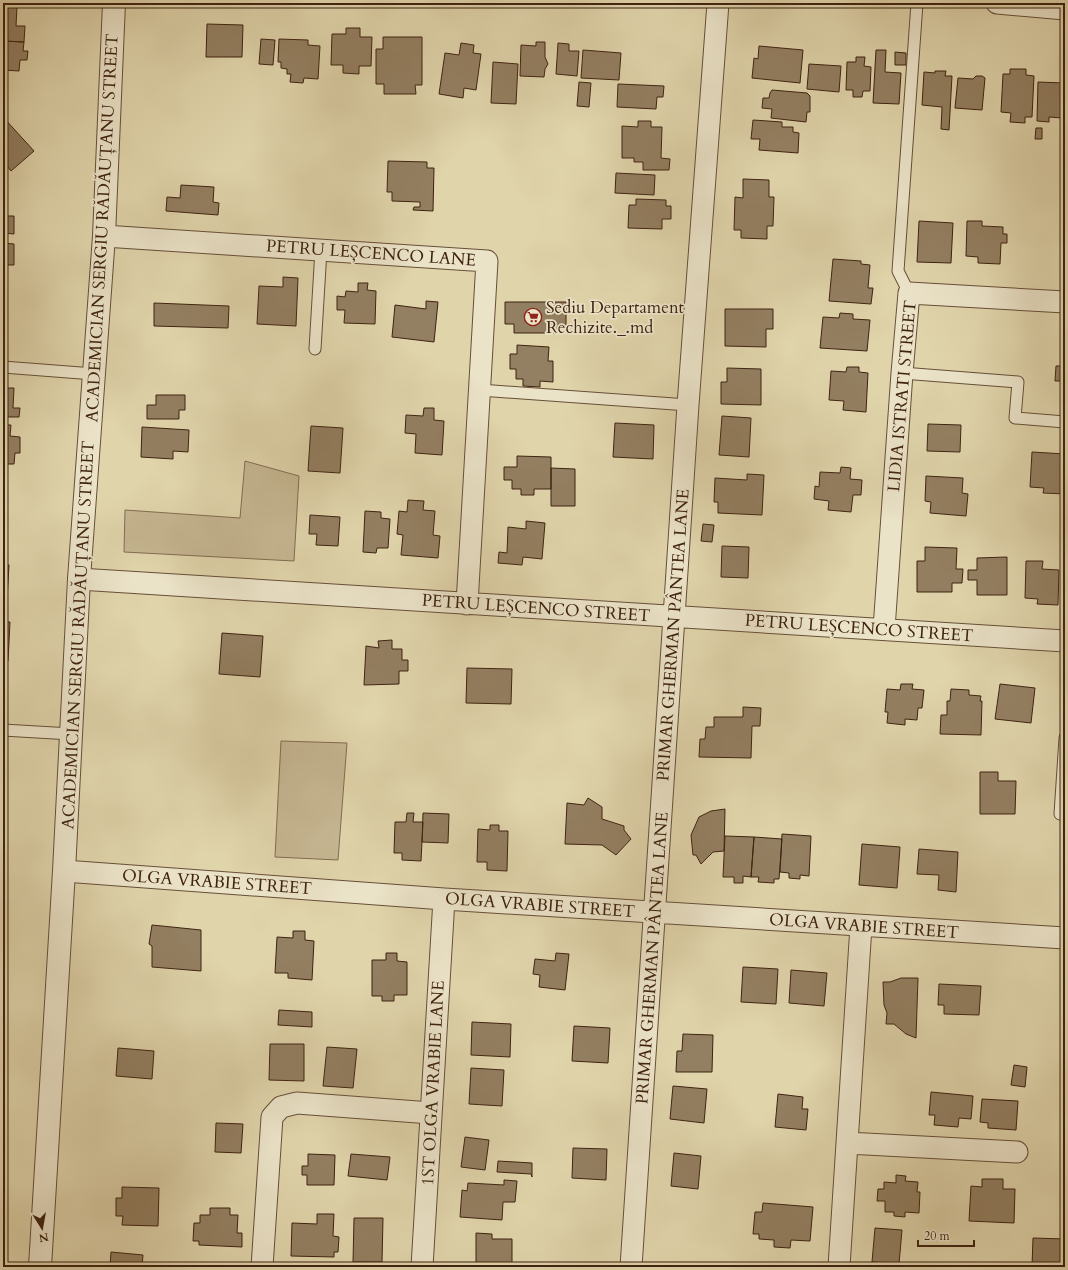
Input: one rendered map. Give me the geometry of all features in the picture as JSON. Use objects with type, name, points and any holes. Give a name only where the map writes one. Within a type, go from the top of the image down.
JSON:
[{"type":"street","name":"ACADEMICIAN SERGIU RĂDĂUȚANU STREET","points":[[40,1267],[64,871],[79,579],[104,236],[114,3]]},
{"type":"street","name":"PRIMAR GHERMAN PÂNTEA LANE","points":[[631,1267],[688,405],[718,3]]},
{"type":"street","points":[[997,3],[1065,9]]},
{"type":"street","name":"PETRU LEȘCENCO LANE","points":[[104,236],[486,261],[467,604]]},
{"type":"street","name":"LIDIA ISTRATI STREET","points":[[884,629],[909,293],[1065,302]]},
{"type":"street","name":"PETRU LEȘCENCO STREET","points":[[79,579],[1065,641]]},
{"type":"street","name":"OLGA VRABIE STREET","points":[[64,871],[444,899],[1065,938]]},
{"type":"street","name":"1ST OLGA VRABIE LANE","points":[[422,1267],[444,899]]},
{"type":"street","points":[[839,1267],[861,926]]},
{"type":"street","points":[[262,1267],[272,1116],[281,1107],[297,1103],[431,1113]]},
{"type":"street","points":[[847,1143],[1017,1152]]},
{"type":"lane","points":[[909,293],[898,272],[917,3]]},
{"type":"lane","points":[[315,349],[321,250]]},
{"type":"lane","points":[[3,367],[94,374]]},
{"type":"lane","points":[[902,373],[1018,382],[1015,418],[1065,422]]},
{"type":"lane","points":[[480,390],[688,405]]},
{"type":"lane","points":[[3,730],[71,734]]},
{"type":"lane","points":[[1060,814],[1065,738]]},
{"type":"shaded area","points":[[245,461],[299,476],[294,561],[124,552],[125,510],[240,518]]},
{"type":"shaded area","points":[[281,741],[347,743],[338,860],[275,857]]},
{"type":"building","points":[[3,6],[17,6],[16,26],[25,26],[24,42],[3,41]]},
{"type":"building","points":[[207,24],[243,25],[242,57],[206,57]]},
{"type":"building","points":[[346,28],[360,28],[360,37],[372,37],[371,66],[359,66],[359,74],[343,73],[343,65],[331,65],[332,34],[346,34]]},
{"type":"building","points":[[383,37],[422,37],[422,85],[415,85],[416,94],[384,94],[384,84],[376,84],[376,49],[383,49]]},
{"type":"building","points":[[261,39],[275,40],[273,65],[259,64]]},
{"type":"building","points":[[279,39],[308,40],[308,45],[320,46],[318,79],[304,78],[303,83],[290,82],[291,74],[287,74],[287,69],[281,68],[281,62],[278,62]]},
{"type":"building","points":[[3,41],[24,42],[23,51],[28,51],[27,60],[20,60],[19,71],[3,70]]},
{"type":"building","points":[[536,42],[545,42],[545,57],[548,64],[545,69],[544,77],[520,76],[521,45],[536,46]]},
{"type":"building","points":[[461,43],[474,45],[473,53],[481,54],[476,90],[464,88],[463,98],[439,94],[445,53],[459,55]]},
{"type":"building","points":[[558,43],[569,44],[569,51],[579,51],[577,76],[556,74]]},
{"type":"building","points":[[759,46],[803,50],[800,83],[752,78],[754,58],[758,59]]},
{"type":"building","points":[[583,50],[621,53],[619,80],[581,78]]},
{"type":"building","points":[[876,50],[886,50],[885,72],[901,73],[899,104],[873,103]]},
{"type":"building","points":[[895,52],[906,53],[906,65],[895,65]]},
{"type":"building","points":[[856,57],[865,57],[864,66],[871,67],[870,91],[863,91],[862,97],[853,97],[853,90],[846,90],[847,62],[856,62]]},
{"type":"building","points":[[493,62],[518,64],[516,104],[491,103]]},
{"type":"building","points":[[809,64],[841,66],[839,92],[807,89]]},
{"type":"building","points":[[1010,69],[1026,69],[1026,75],[1034,76],[1032,117],[1025,117],[1025,123],[1010,122],[1011,113],[1001,112],[1003,74],[1010,74]]},
{"type":"building","points":[[935,71],[946,71],[945,76],[952,76],[949,130],[941,129],[942,107],[922,105],[924,72],[935,73]]},
{"type":"building","points":[[976,76],[982,76],[985,78],[982,110],[955,108],[958,78],[973,79]]},
{"type":"building","points":[[579,82],[591,83],[589,107],[577,106]]},
{"type":"building","points":[[1038,82],[1064,83],[1062,118],[1049,117],[1049,122],[1037,121]]},
{"type":"building","points":[[618,84],[664,86],[663,97],[657,97],[656,109],[617,107]]},
{"type":"building","points":[[772,90],[807,93],[810,96],[810,112],[807,112],[806,122],[771,118],[772,109],[762,108],[763,98],[769,98]]},
{"type":"building","points":[[3,117],[34,151],[11,171],[3,161]]},
{"type":"building","points":[[753,120],[782,122],[782,127],[793,127],[793,132],[799,133],[798,153],[759,150],[760,139],[751,139]]},
{"type":"building","points":[[638,121],[651,121],[651,127],[662,127],[661,158],[670,159],[669,170],[643,170],[643,162],[634,162],[634,158],[622,158],[622,126],[638,127]]},
{"type":"building","points":[[1036,128],[1042,128],[1042,139],[1035,139]]},
{"type":"building","points":[[388,161],[427,162],[427,168],[434,168],[433,211],[413,210],[414,207],[420,207],[420,202],[392,201],[392,192],[387,192]]},
{"type":"building","points":[[616,173],[655,175],[654,195],[615,193]]},
{"type":"building","points":[[743,179],[769,180],[769,197],[774,197],[773,226],[767,226],[767,239],[741,238],[741,230],[734,230],[735,197],[743,198]]},
{"type":"building","points":[[181,185],[214,187],[213,202],[219,203],[218,215],[166,211],[167,197],[180,198]]},
{"type":"building","points":[[636,199],[666,200],[666,206],[671,206],[671,219],[662,219],[662,229],[628,228],[629,205],[636,205]]},
{"type":"building","points":[[3,216],[14,216],[14,234],[3,233]]},
{"type":"building","points":[[919,221],[953,223],[951,263],[917,262]]},
{"type":"building","points":[[967,221],[982,221],[982,226],[1003,227],[1003,234],[1007,234],[1007,243],[1001,243],[1000,264],[978,263],[978,257],[966,256]]},
{"type":"building","points":[[3,243],[14,244],[14,265],[3,265]]},
{"type":"building","points":[[833,259],[861,261],[861,264],[870,265],[868,288],[873,288],[871,304],[829,301]]},
{"type":"building","points":[[283,277],[298,278],[296,326],[257,324],[259,286],[283,287]]},
{"type":"building","points":[[358,283],[368,283],[367,290],[376,291],[375,324],[344,323],[345,310],[337,310],[337,296],[345,297],[346,291],[358,292]]},
{"type":"building","points":[[426,301],[438,302],[434,342],[392,337],[395,305],[426,309]]},
{"type":"building","points":[[505,302],[566,302],[566,326],[558,326],[558,333],[514,333],[514,324],[505,324]]},
{"type":"building","points":[[154,303],[229,306],[228,328],[154,326]]},
{"type":"building","points":[[725,309],[773,309],[773,329],[766,329],[766,347],[725,346]]},
{"type":"building","points":[[840,313],[853,314],[853,319],[870,320],[867,351],[820,348],[823,317],[839,318]]},
{"type":"building","points":[[517,345],[549,347],[548,361],[553,361],[553,382],[540,381],[540,387],[523,386],[523,379],[516,379],[516,369],[510,369],[510,354],[517,354]]},
{"type":"building","points":[[1056,366],[1065,366],[1065,392],[1062,392],[1062,381],[1055,381]]},
{"type":"building","points":[[847,367],[859,367],[859,372],[868,373],[866,412],[843,410],[844,401],[829,400],[831,371],[846,372]]},
{"type":"building","points":[[727,368],[761,369],[761,405],[721,404],[721,382],[727,382]]},
{"type":"building","points":[[3,388],[14,388],[13,408],[20,408],[19,417],[3,417]]},
{"type":"building","points":[[156,395],[185,395],[185,410],[179,410],[179,419],[147,419],[147,405],[156,405]]},
{"type":"building","points":[[424,408],[434,408],[434,420],[444,421],[442,455],[415,453],[416,434],[405,433],[406,415],[423,416]]},
{"type":"building","points":[[722,416],[751,418],[749,457],[719,455]]},
{"type":"building","points":[[615,423],[654,425],[653,459],[613,457]]},
{"type":"building","points":[[928,424],[961,425],[960,452],[927,451]]},
{"type":"building","points":[[3,425],[11,425],[10,436],[20,437],[20,453],[15,453],[14,464],[3,464]]},
{"type":"building","points":[[311,426],[343,428],[340,473],[308,471]]},
{"type":"building","points":[[142,427],[189,430],[188,452],[173,451],[173,459],[141,457]]},
{"type":"building","points":[[1032,452],[1065,454],[1065,494],[1043,493],[1044,488],[1030,487]]},
{"type":"building","points":[[517,456],[551,457],[551,489],[534,489],[534,495],[521,495],[521,489],[512,489],[512,480],[504,480],[504,467],[517,467]]},
{"type":"building","points":[[841,467],[851,468],[850,479],[862,480],[861,495],[853,495],[851,512],[828,510],[829,501],[814,499],[815,486],[819,487],[820,472],[840,473]]},
{"type":"building","points":[[551,468],[575,469],[575,506],[551,506]]},
{"type":"building","points":[[747,474],[764,475],[762,515],[718,513],[718,502],[714,502],[715,478],[747,480]]},
{"type":"building","points":[[926,476],[963,478],[962,493],[968,494],[966,516],[930,513],[931,502],[925,501]]},
{"type":"building","points":[[408,500],[424,501],[423,510],[435,511],[433,535],[440,536],[438,558],[401,555],[403,535],[397,534],[399,511],[407,512]]},
{"type":"building","points":[[365,511],[381,512],[381,518],[390,519],[388,548],[377,548],[376,553],[363,552]]},
{"type":"building","points":[[310,515],[340,517],[338,546],[316,545],[317,534],[309,534]]},
{"type":"building","points":[[526,521],[545,523],[542,559],[523,557],[522,565],[498,563],[499,552],[507,553],[508,527],[526,529]]},
{"type":"building","points":[[703,524],[714,525],[712,542],[701,541]]},
{"type":"building","points":[[722,546],[749,547],[748,578],[721,577]]},
{"type":"building","points":[[925,547],[957,548],[956,569],[963,569],[962,583],[952,583],[952,592],[917,592],[917,561],[925,561]]},
{"type":"building","points":[[1007,557],[1007,595],[977,595],[977,580],[968,580],[968,570],[977,570],[977,558]]},
{"type":"building","points":[[1026,561],[1043,561],[1042,569],[1059,570],[1058,605],[1037,604],[1038,599],[1025,598]]},
{"type":"building","points":[[3,564],[9,565],[7,600],[3,600]]},
{"type":"building","points":[[3,622],[10,622],[8,661],[3,661]]},
{"type":"building","points":[[222,633],[263,636],[260,677],[219,674]]},
{"type":"building","points":[[392,640],[392,649],[402,649],[402,660],[408,660],[408,671],[399,671],[399,684],[364,685],[366,646],[379,648],[378,641]]},
{"type":"building","points":[[467,668],[512,669],[511,704],[466,703]]},
{"type":"building","points":[[901,684],[913,684],[912,689],[924,690],[922,708],[918,708],[917,720],[905,719],[905,725],[887,723],[888,712],[885,712],[887,689],[900,690]]},
{"type":"building","points":[[1000,684],[1035,688],[1031,723],[995,719]]},
{"type":"building","points":[[951,689],[969,690],[969,695],[981,696],[981,735],[940,734],[941,715],[947,715],[947,701],[950,701]]},
{"type":"building","points":[[743,707],[761,708],[760,726],[752,726],[751,758],[699,757],[700,739],[705,739],[706,727],[714,727],[714,717],[743,717]]},
{"type":"building","points":[[980,772],[998,772],[998,781],[1016,781],[1015,814],[980,814]]},
{"type":"building","points":[[588,798],[602,807],[602,819],[624,826],[624,830],[631,839],[616,855],[602,845],[565,844],[567,803],[584,805]]},
{"type":"building","points":[[725,809],[724,851],[713,852],[701,864],[696,855],[693,855],[691,835],[699,817],[711,811]]},
{"type":"building","points":[[407,813],[414,813],[413,822],[423,822],[421,861],[402,860],[402,853],[394,853],[395,822],[406,822]]},
{"type":"building","points":[[423,813],[449,814],[448,843],[422,842]]},
{"type":"building","points":[[490,825],[499,825],[499,831],[508,831],[507,871],[487,870],[487,862],[477,862],[478,829],[490,830]]},
{"type":"building","points":[[782,834],[811,836],[809,876],[800,875],[800,879],[789,878],[789,873],[780,872]]},
{"type":"building","points":[[725,836],[754,837],[751,877],[743,876],[743,883],[734,883],[734,877],[723,877]]},
{"type":"building","points":[[754,837],[782,839],[779,879],[774,879],[774,883],[758,882],[759,877],[751,877]]},
{"type":"building","points":[[862,844],[900,847],[897,888],[859,885]]},
{"type":"building","points":[[919,849],[958,852],[956,892],[938,890],[939,875],[917,874]]},
{"type":"building","points":[[152,925],[201,930],[201,971],[152,967],[152,946],[149,944]]},
{"type":"building","points":[[293,931],[305,931],[305,940],[314,941],[312,980],[288,978],[288,973],[275,973],[277,937],[293,938]]},
{"type":"building","points":[[386,953],[397,953],[397,961],[407,962],[407,995],[394,995],[394,1001],[382,1001],[382,996],[372,996],[372,960],[386,960]]},
{"type":"building","points":[[556,953],[569,954],[565,990],[539,987],[540,975],[533,974],[535,959],[555,961]]},
{"type":"building","points":[[743,967],[778,969],[776,1004],[741,1002]]},
{"type":"building","points":[[791,970],[827,973],[824,1006],[789,1003]]},
{"type":"building","points":[[901,978],[918,978],[916,1038],[906,1034],[894,1024],[886,1024],[887,1013],[884,1005],[883,982],[890,982]]},
{"type":"building","points":[[939,984],[981,986],[979,1015],[944,1014],[944,1005],[938,1005]]},
{"type":"building","points":[[279,1010],[312,1012],[312,1027],[278,1025]]},
{"type":"building","points":[[472,1022],[511,1024],[510,1057],[471,1055]]},
{"type":"building","points":[[574,1026],[610,1028],[608,1063],[572,1061]]},
{"type":"building","points":[[683,1034],[713,1035],[712,1072],[676,1072],[677,1051],[682,1051]]},
{"type":"building","points":[[270,1044],[304,1044],[304,1081],[269,1080]]},
{"type":"building","points":[[327,1047],[357,1049],[353,1088],[323,1086]]},
{"type":"building","points":[[118,1048],[154,1051],[152,1079],[116,1076]]},
{"type":"building","points":[[1014,1065],[1027,1067],[1025,1087],[1011,1085]]},
{"type":"building","points":[[471,1068],[504,1070],[502,1106],[469,1104]]},
{"type":"building","points":[[673,1086],[707,1089],[704,1123],[670,1119]]},
{"type":"building","points":[[931,1092],[973,1096],[971,1119],[959,1118],[958,1127],[934,1125],[935,1115],[929,1115]]},
{"type":"building","points":[[778,1094],[803,1097],[802,1109],[808,1109],[806,1130],[775,1127]]},
{"type":"building","points":[[982,1099],[1018,1101],[1016,1130],[988,1128],[988,1123],[980,1122]]},
{"type":"building","points":[[216,1123],[243,1124],[241,1153],[215,1152]]},
{"type":"building","points":[[465,1137],[489,1140],[485,1170],[461,1167]]},
{"type":"building","points":[[573,1148],[607,1149],[606,1180],[572,1178]]},
{"type":"building","points":[[674,1153],[701,1156],[698,1189],[671,1186]]},
{"type":"building","points":[[308,1154],[335,1155],[334,1185],[307,1185],[307,1175],[302,1175],[302,1166],[308,1166]]},
{"type":"building","points":[[351,1154],[390,1157],[387,1180],[348,1176]]},
{"type":"building","points":[[498,1161],[532,1163],[532,1177],[531,1174],[497,1172]]},
{"type":"building","points":[[896,1175],[906,1176],[905,1181],[918,1182],[917,1192],[920,1192],[919,1213],[905,1212],[905,1217],[894,1216],[894,1212],[885,1212],[885,1201],[877,1201],[878,1189],[884,1189],[884,1182],[896,1183]]},
{"type":"building","points":[[982,1179],[1003,1179],[1003,1189],[1015,1189],[1014,1223],[969,1221],[971,1186],[982,1187]]},
{"type":"building","points":[[504,1180],[517,1181],[515,1202],[503,1202],[502,1220],[460,1217],[462,1190],[467,1191],[468,1183],[504,1185]]},
{"type":"building","points":[[122,1187],[159,1188],[158,1226],[122,1225],[123,1216],[116,1216],[116,1198],[122,1198]]},
{"type":"building","points":[[763,1203],[813,1207],[810,1241],[791,1240],[790,1248],[774,1247],[774,1240],[759,1239],[759,1234],[753,1234],[755,1212],[762,1212]]},
{"type":"building","points":[[210,1208],[230,1208],[230,1215],[238,1215],[237,1233],[242,1233],[242,1247],[199,1245],[199,1241],[193,1241],[194,1223],[200,1223],[200,1215],[210,1215]]},
{"type":"building","points":[[317,1214],[334,1214],[333,1236],[339,1237],[338,1252],[334,1252],[334,1257],[291,1256],[292,1223],[317,1224]]},
{"type":"building","points":[[354,1218],[383,1218],[382,1262],[353,1262]]},
{"type":"building","points":[[875,1228],[902,1230],[899,1264],[872,1262]]},
{"type":"building","points":[[476,1233],[492,1234],[492,1239],[512,1239],[512,1263],[515,1263],[515,1267],[476,1267]]},
{"type":"building","points":[[1033,1238],[1065,1239],[1065,1267],[1032,1267]]},
{"type":"building","points":[[111,1252],[143,1255],[142,1267],[110,1267]]},
{"type":"place","name":"Sediu Departament Rechizite._.md","points":[[533,317]]}]
